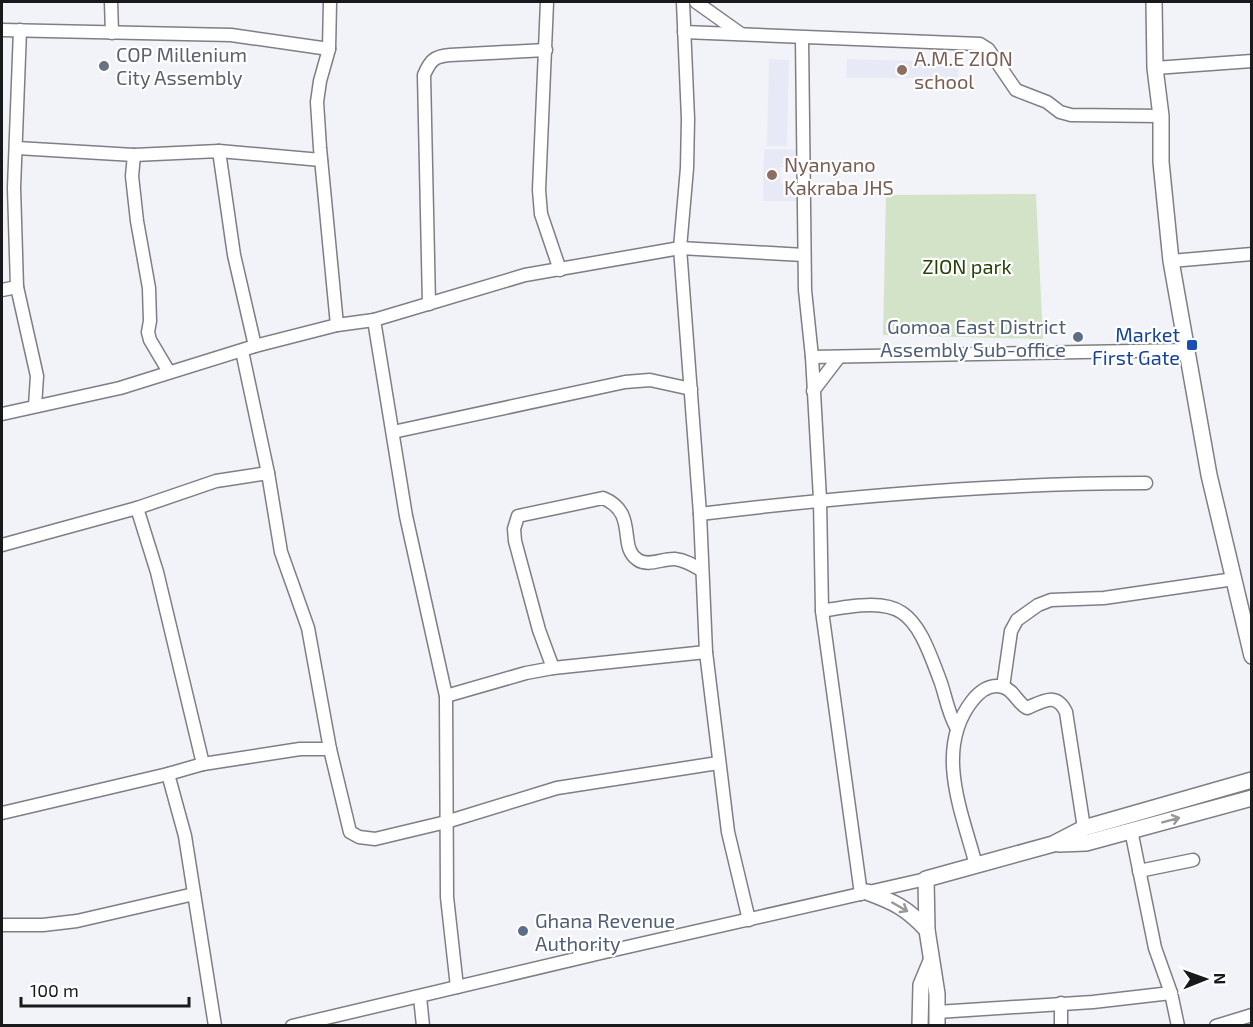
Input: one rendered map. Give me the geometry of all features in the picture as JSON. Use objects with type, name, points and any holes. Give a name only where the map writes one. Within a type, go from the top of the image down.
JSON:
[{"type":"street","points":[[111,2],[112,33]]},
{"type":"street","points":[[330,2],[329,49],[320,81],[318,102],[321,160],[337,325]]},
{"type":"street","points":[[546,2],[539,190],[541,214],[560,270]]},
{"type":"street","points":[[683,2],[688,119],[687,168],[680,248],[700,514],[706,652],[728,832],[750,920]]},
{"type":"street","points":[[696,2],[742,35]]},
{"type":"street","points":[[1154,2],[1155,68],[1161,116],[1161,162],[1172,261],[1209,475],[1251,656]]},
{"type":"street","points":[[2,30],[231,35],[329,49]]},
{"type":"street","points":[[20,30],[14,188],[17,287],[37,376],[35,406]]},
{"type":"street","points":[[684,32],[980,44],[988,50],[1016,90],[1047,102],[1060,112],[1161,116]]},
{"type":"street","points":[[802,38],[805,290],[812,357],[820,499],[822,611],[864,893]]},
{"type":"street","points":[[429,304],[424,75],[429,62],[437,56],[546,50]]},
{"type":"street","points":[[1155,68],[1251,60]]},
{"type":"street","points":[[17,148],[134,155],[219,151],[321,160]]},
{"type":"street","points":[[219,151],[234,255],[255,346]]},
{"type":"street","points":[[134,155],[132,176],[137,221],[149,288],[148,332],[150,340],[169,372]]},
{"type":"street","points":[[2,414],[120,388],[255,346],[337,325],[375,320],[525,275],[680,248],[804,255]]},
{"type":"street","points":[[1172,261],[1251,254]]},
{"type":"street","points":[[2,290],[17,287]]},
{"type":"street","points":[[375,320],[409,527],[446,696],[447,897],[457,987]]},
{"type":"street","points":[[812,357],[1187,350]]},
{"type":"street","points":[[242,351],[268,473],[281,552],[308,628],[330,749],[350,832],[359,837],[375,839],[446,822],[557,788],[718,763]]},
{"type":"street","points":[[813,391],[839,357]]},
{"type":"street","points":[[393,432],[625,382],[650,380],[691,388]]},
{"type":"street","points":[[2,545],[137,508],[216,481],[268,473]]},
{"type":"street","points":[[700,514],[820,499],[976,487],[1146,483]]},
{"type":"street","points":[[553,668],[539,630],[515,541],[514,530],[518,516],[603,498],[621,511],[626,523],[629,548],[635,558],[648,564],[677,560],[702,570]]},
{"type":"street","points":[[137,508],[157,572],[203,764]]},
{"type":"street","points":[[1003,687],[1011,631],[1017,620],[1038,605],[1051,600],[1104,598],[1233,579]]},
{"type":"street","points":[[822,611],[854,605],[881,604],[898,608],[909,617],[918,630],[942,686],[949,713],[956,727]]},
{"type":"street","points":[[446,696],[526,673],[553,668],[706,652]]},
{"type":"street","points":[[976,865],[958,805],[953,772],[956,727],[963,712],[980,691],[995,686],[1003,687],[1010,690],[1027,708],[1053,700],[1062,704],[1066,712],[1084,828]]},
{"type":"street","points":[[2,813],[203,764],[300,749],[330,749]]},
{"type":"street","points":[[168,774],[185,836],[215,1026]]},
{"type":"street","points":[[292,1026],[926,879],[1053,844],[1084,828],[1251,780]]},
{"type":"street","points":[[1053,844],[1086,843],[1251,798]]},
{"type":"street","points":[[1131,830],[1155,948],[1171,993],[1178,1026]]},
{"type":"street","points":[[1139,871],[1193,860]]},
{"type":"street","points":[[926,879],[927,930],[937,994],[937,1019],[1171,993]]},
{"type":"street","points":[[864,893],[890,901],[912,913],[927,930]]},
{"type":"street","points":[[2,925],[44,925],[77,921],[194,894]]},
{"type":"street","points":[[920,1026],[921,985],[931,961]]},
{"type":"street","points":[[420,997],[423,1026]]},
{"type":"street","points":[[1061,1004],[1061,1026]]},
{"type":"street","points":[[1216,1026],[1251,1016]]},
{"type":"shaded area","points":[[769,59],[789,60],[787,146],[767,146]]},
{"type":"shaded area","name":"A.M.E ZION school","points":[[847,59],[958,62],[958,78],[846,78]]},
{"type":"shaded area","name":"Nyanyano Kakraba JHS","points":[[764,149],[805,150],[804,167],[780,167],[781,184],[805,184],[805,201],[763,201]]},
{"type":"green space","name":"ZION park","points":[[1036,194],[1043,339],[883,335],[886,195]]},
{"type":"place","name":"COP Millenium City Assembly","points":[[104,66]]},
{"type":"place","name":"A.M.E ZION school","points":[[902,70]]},
{"type":"place","name":"Nyanyano Kakraba JHS","points":[[772,175]]},
{"type":"place","name":"Gomoa East District Assembly Sub-office","points":[[1078,337]]},
{"type":"place","name":"Market First Gate","points":[[1192,345]]},
{"type":"place","name":"Ghana Revenue Authority","points":[[523,931]]}]
